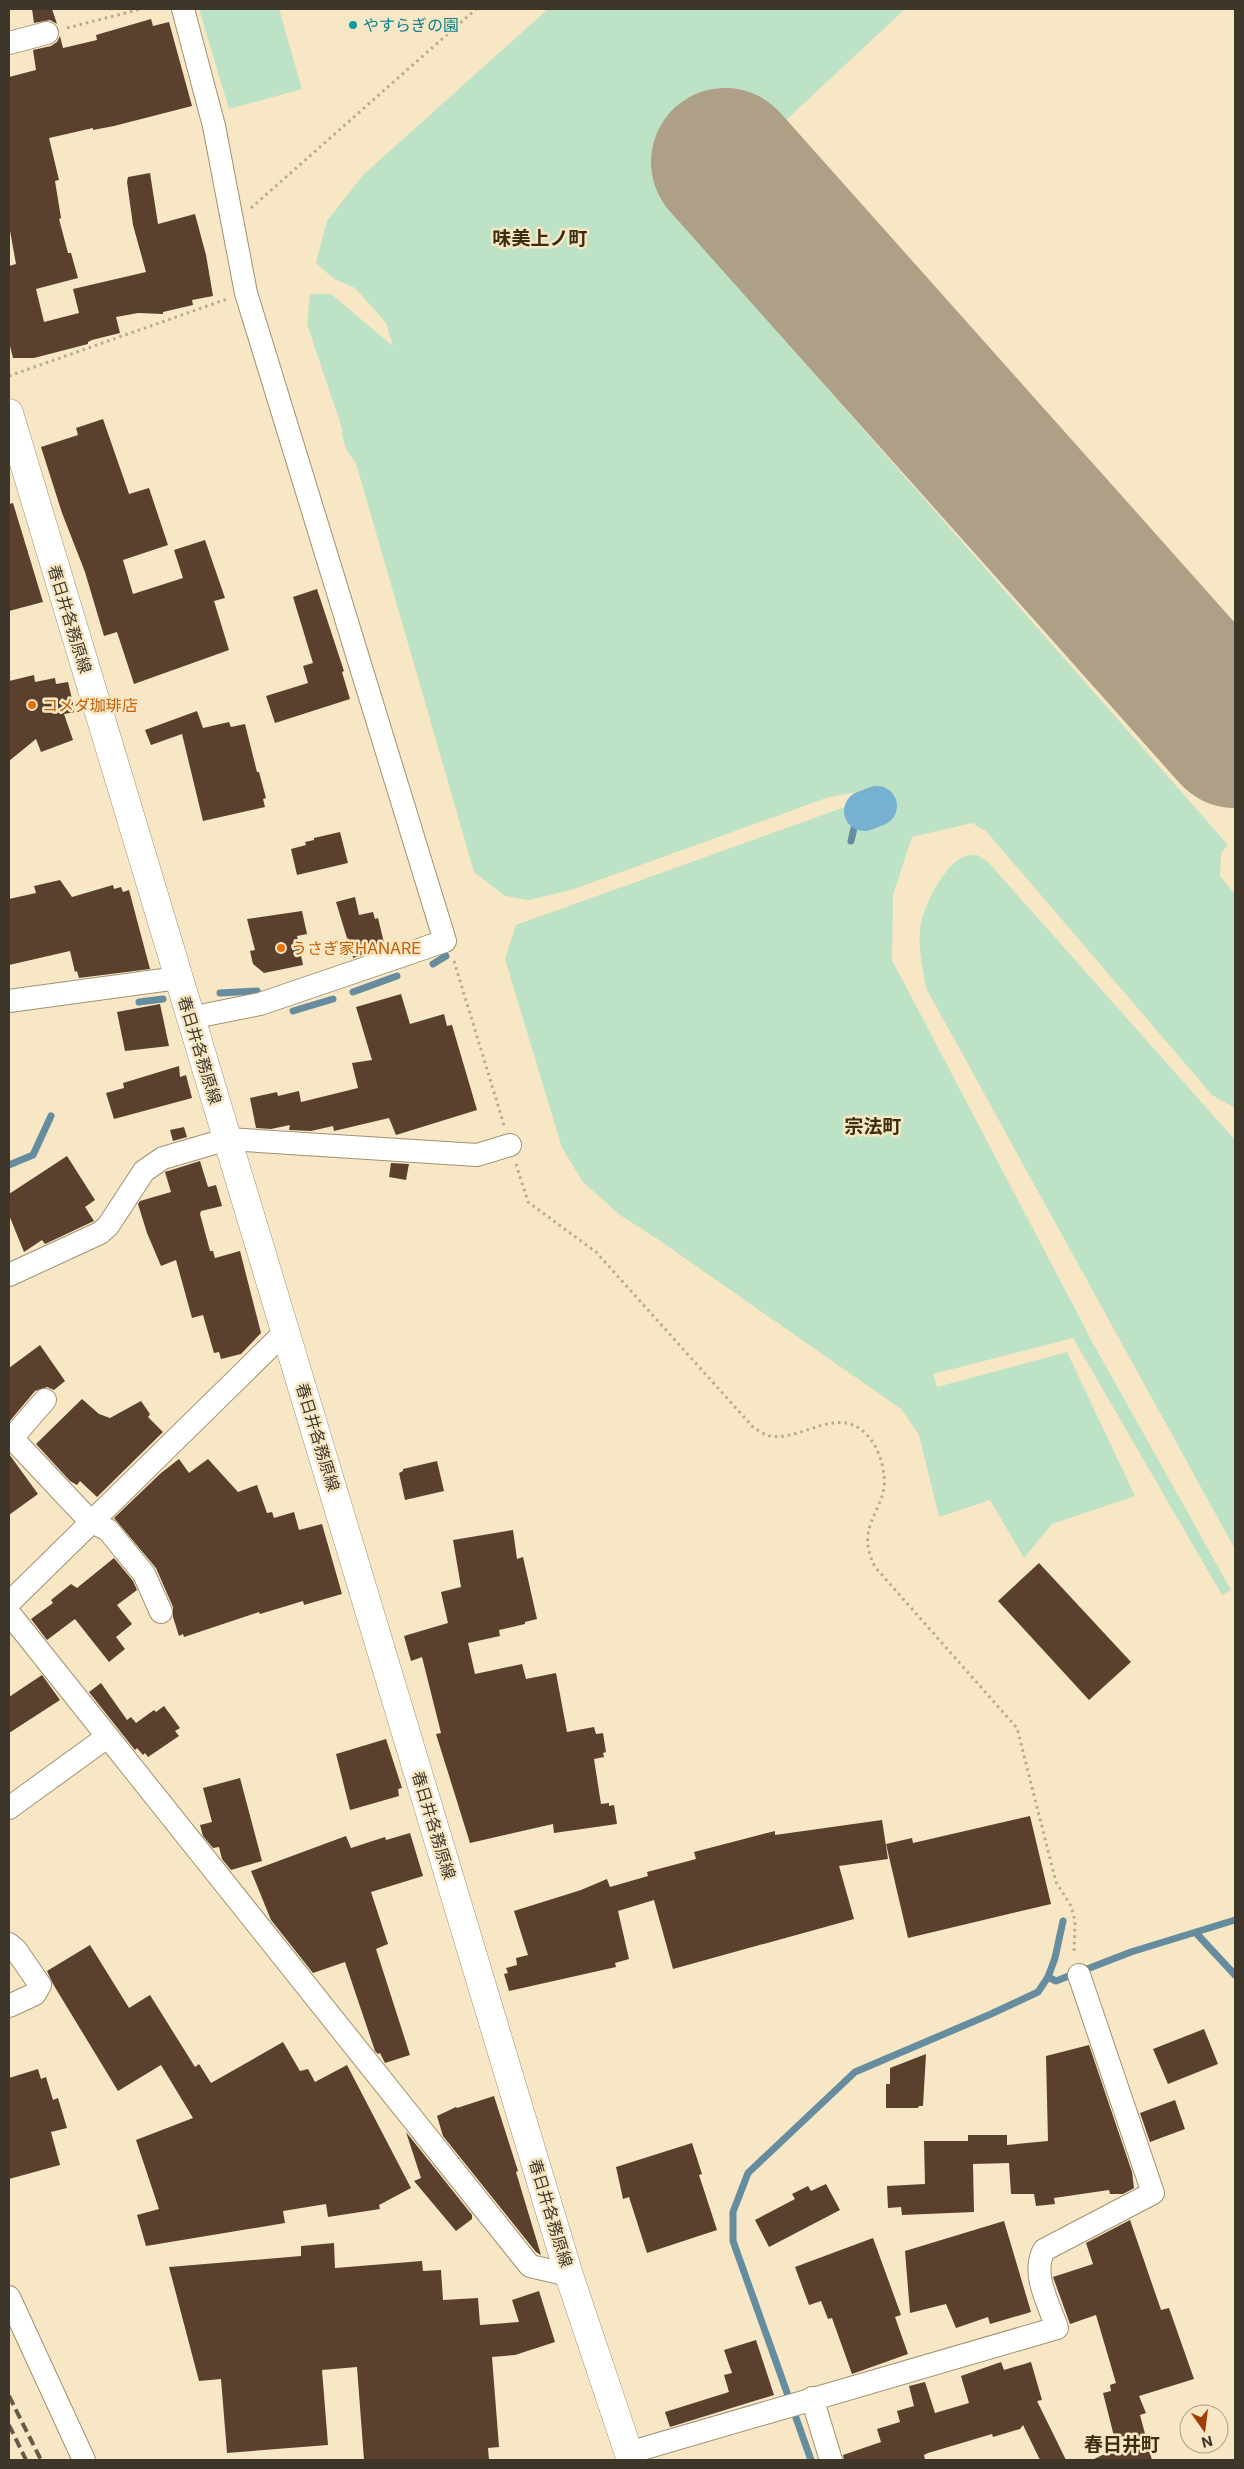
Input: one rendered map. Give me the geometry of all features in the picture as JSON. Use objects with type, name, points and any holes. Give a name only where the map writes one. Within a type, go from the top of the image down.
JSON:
[{"type":"main road","name":"春日井各務原線","points":[[9,413],[569,2275],[629,2456]]},
{"type":"street","points":[[183,9],[214,126],[246,293],[445,941],[260,1004],[190,1018]]},
{"type":"street","points":[[9,43],[47,33]]},
{"type":"street","points":[[9,1001],[178,978]]},
{"type":"street","points":[[9,1275],[100,1233],[108,1226],[144,1171],[163,1158],[228,1139],[477,1155],[510,1145]]},
{"type":"street","points":[[9,1603],[90,1521],[286,1331]]},
{"type":"street","points":[[45,1400],[12,1438],[90,1521],[108,1530],[144,1574],[161,1612]]},
{"type":"street","points":[[9,1614],[530,2266],[569,2275]]},
{"type":"street","points":[[9,1808],[107,1737]]},
{"type":"street","points":[[9,1944],[40,1985],[35,1994],[9,2006]]},
{"type":"street","points":[[629,2456],[812,2398],[1057,2328],[1038,2273],[1040,2258],[1044,2250],[1153,2193],[1078,1975]]},
{"type":"street","points":[[9,2297],[84,2460]]},
{"type":"street","points":[[812,2398],[832,2460]]},
{"type":"path","points":[[47,33],[141,9]]},
{"type":"path","points":[[232,225],[476,9]]},
{"type":"path","points":[[9,376],[246,293]]},
{"type":"path","points":[[445,941],[454,961],[528,1202],[596,1252],[753,1427],[768,1436],[782,1436],[835,1422],[847,1422],[856,1426],[870,1438],[884,1470],[885,1482],[868,1531],[870,1557],[875,1568],[1017,1728],[1056,1882],[1070,1906],[1075,1921],[1074,1956],[1078,1975]]},
{"type":"green space","points":[[199,9],[279,9],[302,89],[229,109]]},
{"type":"green space","points":[[548,9],[905,9],[785,121],[779,115],[668,207],[1228,845],[1221,853],[1220,876],[1235,894],[1235,1108],[1212,1095],[986,831],[972,823],[912,837],[893,895],[892,960],[1094,1345],[1231,1590],[1222,1595],[1073,1338],[933,1374],[937,1387],[1067,1352],[1135,1496],[1052,1524],[1024,1558],[990,1500],[939,1517],[919,1435],[901,1409],[656,1238],[620,1215],[583,1182],[562,1148],[505,959],[516,925],[842,808],[860,806],[858,792],[829,797],[574,889],[529,900],[505,896],[474,872],[356,463],[344,443],[342,428],[307,324],[310,294],[331,294],[393,346],[386,323],[355,288],[334,279],[316,263],[327,221],[363,175]]},
{"type":"green space","points":[[977,855],[988,862],[1235,1140],[1235,1549],[926,988],[920,944],[920,930],[925,910],[936,887],[950,867],[966,856]]},
{"type":"building","points":[[32,9],[52,9],[57,24],[50,20],[34,23]]},
{"type":"building","points":[[151,19],[153,26],[169,22],[192,106],[114,126],[93,130],[93,128],[49,138],[59,180],[55,181],[61,218],[59,219],[68,253],[71,253],[78,278],[36,289],[44,322],[79,313],[73,289],[146,272],[133,225],[127,182],[128,177],[150,173],[158,224],[195,214],[206,255],[213,296],[192,300],[193,305],[163,312],[163,314],[138,313],[116,317],[120,333],[92,340],[88,344],[34,358],[13,358],[9,342],[9,266],[16,264],[9,225],[9,77],[36,70],[33,50],[51,46],[57,42],[60,36],[63,48],[97,40],[96,35]]},
{"type":"building","points":[[103,419],[129,494],[149,488],[168,545],[123,560],[133,594],[183,578],[174,550],[205,540],[225,598],[214,601],[229,650],[134,684],[117,632],[104,636],[85,572],[62,513],[41,447],[78,435],[76,428]]},
{"type":"building","points":[[13,503],[43,602],[9,611],[9,504]]},
{"type":"building","points":[[317,589],[344,671],[342,672],[350,699],[275,723],[266,696],[308,683],[303,666],[313,663],[293,597]]},
{"type":"building","points":[[34,675],[35,682],[55,678],[56,684],[68,682],[75,712],[64,714],[73,740],[41,752],[36,739],[9,761],[9,681]]},
{"type":"building","points":[[197,711],[203,728],[229,722],[231,727],[245,724],[257,772],[259,772],[266,798],[263,799],[265,807],[203,821],[182,734],[151,745],[145,730]]},
{"type":"building","points":[[340,832],[348,863],[297,875],[291,849],[306,845],[305,842],[314,840],[314,838]]},
{"type":"building","points":[[60,880],[72,897],[113,885],[114,889],[121,887],[123,892],[129,890],[150,969],[79,978],[77,971],[75,972],[70,951],[9,965],[9,899],[36,893],[34,886]]},
{"type":"building","points":[[355,897],[359,915],[373,912],[375,919],[378,918],[385,947],[353,958],[336,902]]},
{"type":"building","points":[[302,911],[307,934],[297,936],[303,965],[264,973],[253,964],[250,951],[255,950],[247,919]]},
{"type":"building","points":[[401,994],[410,1024],[444,1014],[447,1026],[452,1025],[477,1110],[396,1135],[389,1118],[334,1131],[333,1126],[311,1131],[289,1130],[290,1125],[271,1129],[256,1128],[250,1098],[277,1092],[278,1096],[299,1091],[301,1102],[358,1088],[352,1063],[372,1060],[356,1007]]},
{"type":"building","points":[[160,1004],[169,1046],[125,1051],[117,1012]]},
{"type":"building","points":[[179,1066],[180,1077],[186,1075],[192,1098],[114,1119],[106,1093],[124,1088],[123,1083]]},
{"type":"building","points":[[184,1127],[187,1137],[173,1141],[170,1130]]},
{"type":"building","points":[[67,1156],[95,1200],[85,1207],[94,1221],[45,1244],[42,1240],[24,1252],[9,1215],[9,1194]]},
{"type":"building","points":[[200,1161],[208,1187],[216,1185],[222,1206],[201,1211],[200,1214],[210,1251],[213,1251],[215,1258],[240,1251],[261,1333],[241,1354],[221,1359],[219,1352],[214,1353],[203,1315],[192,1318],[176,1260],[161,1266],[147,1233],[138,1204],[140,1201],[171,1192],[165,1172]]},
{"type":"building","points":[[391,1163],[409,1164],[406,1180],[389,1177]]},
{"type":"building","points":[[40,1345],[65,1381],[54,1390],[47,1387],[35,1391],[9,1422],[9,1368]]},
{"type":"building","points":[[82,1399],[99,1414],[110,1418],[141,1401],[150,1414],[148,1417],[163,1432],[97,1497],[80,1481],[77,1485],[70,1481],[36,1444]]},
{"type":"building","points":[[9,1454],[38,1494],[9,1515]]},
{"type":"building","points":[[179,1459],[189,1473],[208,1459],[238,1492],[257,1485],[267,1513],[272,1512],[274,1518],[294,1512],[299,1530],[322,1524],[342,1594],[304,1605],[303,1601],[260,1614],[259,1612],[184,1637],[183,1634],[179,1636],[173,1617],[173,1607],[156,1568],[114,1518],[161,1473]]},
{"type":"building","points":[[437,1461],[444,1491],[405,1500],[399,1473],[403,1469]]},
{"type":"building","points":[[513,1530],[517,1559],[523,1557],[537,1619],[499,1630],[500,1636],[468,1643],[475,1674],[522,1664],[526,1679],[556,1673],[567,1732],[594,1727],[596,1734],[603,1733],[606,1752],[603,1753],[604,1757],[594,1759],[601,1804],[609,1803],[609,1806],[614,1805],[617,1824],[554,1833],[553,1824],[470,1843],[436,1734],[441,1733],[422,1657],[411,1661],[404,1636],[448,1623],[441,1592],[461,1587],[453,1540]]},
{"type":"building","points":[[114,1558],[133,1581],[137,1590],[117,1605],[132,1624],[116,1637],[125,1649],[109,1662],[75,1619],[47,1640],[31,1619],[53,1603],[51,1600],[71,1584],[77,1588]]},
{"type":"building","points":[[1039,1563],[1131,1662],[1089,1700],[998,1601]]},
{"type":"building","points":[[42,1675],[60,1700],[9,1733],[9,1697]]},
{"type":"building","points":[[101,1683],[127,1720],[131,1717],[136,1723],[154,1710],[156,1712],[164,1706],[180,1728],[175,1731],[179,1736],[148,1757],[145,1753],[143,1755],[137,1748],[135,1750],[89,1692]]},
{"type":"building","points":[[386,1739],[402,1788],[398,1789],[399,1796],[350,1810],[336,1754]]},
{"type":"building","points":[[240,1778],[262,1861],[231,1870],[222,1859],[219,1847],[213,1848],[203,1836],[200,1825],[212,1822],[203,1788]]},
{"type":"building","points":[[1030,1816],[1051,1904],[908,1938],[886,1844],[912,1838],[913,1843]]},
{"type":"building","points":[[882,1820],[888,1859],[839,1866],[854,1919],[673,1969],[654,1900],[618,1911],[629,1959],[615,1963],[616,1967],[509,1991],[504,1974],[508,1973],[506,1968],[517,1965],[516,1958],[528,1955],[514,1911],[581,1890],[607,1879],[610,1887],[648,1876],[647,1872],[696,1859],[694,1852],[775,1831],[775,1835]]},
{"type":"building","points":[[410,1833],[423,1876],[371,1892],[388,1944],[376,1949],[410,2055],[385,2063],[380,2053],[378,2054],[375,2051],[345,1962],[313,1973],[271,1920],[251,1871],[346,1836],[351,1848],[385,1837],[386,1840]]},
{"type":"building","points":[[90,1945],[129,2008],[150,1995],[195,2067],[199,2064],[211,2083],[283,2042],[300,2071],[308,2069],[315,2082],[347,2065],[411,2188],[379,2205],[380,2209],[328,2217],[326,2204],[283,2211],[285,2223],[146,2246],[137,2215],[159,2209],[136,2140],[193,2118],[161,2065],[118,2091],[53,1984],[47,1971]]},
{"type":"building","points":[[1204,2029],[1218,2064],[1168,2084],[1153,2049]]},
{"type":"building","points":[[1089,2045],[1132,2172],[1134,2188],[1123,2194],[1110,2194],[1109,2190],[1054,2198],[1055,2204],[1036,2206],[1034,2194],[1011,2194],[1009,2163],[973,2164],[974,2212],[902,2215],[901,2207],[888,2208],[887,2186],[925,2184],[924,2141],[968,2141],[968,2135],[1007,2135],[1007,2145],[1048,2141],[1046,2056]]},
{"type":"building","points":[[926,2054],[923,2106],[918,2108],[886,2108],[886,2084],[890,2084],[890,2068]]},
{"type":"building","points":[[38,2069],[41,2079],[46,2077],[53,2100],[58,2098],[67,2128],[51,2132],[60,2165],[9,2179],[9,2078]]},
{"type":"building","points":[[494,2096],[518,2171],[516,2172],[541,2255],[536,2252],[443,2136],[437,2116],[456,2107]]},
{"type":"building","points":[[1175,2100],[1185,2129],[1150,2142],[1140,2113]]},
{"type":"building","points":[[406,2132],[472,2215],[472,2219],[456,2231],[414,2181],[421,2178]]},
{"type":"building","points":[[692,2143],[702,2174],[699,2175],[717,2230],[647,2253],[629,2197],[623,2199],[616,2167]]},
{"type":"building","points":[[826,2184],[840,2210],[769,2247],[755,2220],[795,2199],[792,2194],[808,2186],[811,2191]]},
{"type":"building","points":[[1130,2220],[1161,2310],[1169,2308],[1194,2379],[1139,2396],[1146,2413],[1140,2415],[1152,2460],[1092,2460],[1117,2448],[1103,2393],[1111,2391],[1110,2385],[1116,2383],[1096,2315],[1070,2324],[1053,2277],[1093,2264],[1086,2243]]},
{"type":"building","points":[[1004,2221],[1031,2312],[990,2324],[988,2317],[956,2328],[946,2304],[910,2313],[905,2251]]},
{"type":"building","points":[[873,2238],[901,2315],[895,2317],[908,2354],[852,2374],[832,2318],[828,2319],[821,2301],[809,2305],[795,2267]]},
{"type":"building","points":[[334,2243],[335,2268],[422,2261],[423,2271],[441,2270],[443,2300],[478,2298],[480,2325],[519,2322],[512,2300],[539,2291],[555,2342],[515,2355],[492,2357],[499,2447],[488,2448],[489,2460],[364,2460],[357,2367],[322,2370],[328,2445],[227,2453],[221,2379],[199,2381],[169,2267],[301,2256],[301,2246]]},
{"type":"building","points":[[756,2340],[774,2395],[670,2427],[665,2412],[729,2392],[724,2375],[732,2373],[724,2350]]},
{"type":"building","points":[[1001,2362],[1004,2370],[1031,2362],[1042,2400],[1037,2401],[1066,2460],[1040,2460],[1023,2425],[1020,2429],[993,2437],[992,2434],[928,2453],[924,2455],[925,2460],[844,2460],[843,2455],[881,2442],[877,2429],[900,2422],[897,2411],[914,2406],[909,2386],[925,2382],[935,2413],[969,2403],[961,2376]]},
{"type":"waterway","points":[[864,811],[877,806]]},
{"type":"waterway","points":[[849,811],[864,811]]},
{"type":"waterway","points":[[851,841],[855,824],[864,811]]},
{"type":"waterway","points":[[433,964],[446,956]]},
{"type":"waterway","points":[[353,992],[397,976]]},
{"type":"waterway","points":[[220,993],[257,991]]},
{"type":"waterway","points":[[139,1002],[163,999]]},
{"type":"waterway","points":[[293,1011],[333,999]]},
{"type":"waterway","points":[[9,1165],[33,1155],[51,1116]]},
{"type":"waterway","points":[[1048,1977],[1056,1981],[1131,1952],[1235,1920]]},
{"type":"waterway","points":[[811,2460],[733,2241],[733,2212],[748,2173],[855,2072],[1038,1992],[1048,1977],[1055,1958],[1063,1921]]},
{"type":"waterway","points":[[1196,1933],[1235,1975]]},
{"type":"runway","points":[[725,162],[1235,734]]},
{"type":"railway","points":[[9,2396],[41,2460]]},
{"type":"railway","points":[[9,2425],[26,2460]]},
{"type":"place","name":"やすらぎの園","points":[[353,25]]},
{"type":"place","name":"コメダ珈琲店","points":[[32,705]]},
{"type":"place","name":"うさぎ家HANARE","points":[[281,948]]},
{"type":"district","name":"味美上ノ町","points":[[540,238]]},
{"type":"district","name":"宗法町","points":[[873,1126]]},
{"type":"district","name":"春日井町","points":[[1122,2444]]}]
